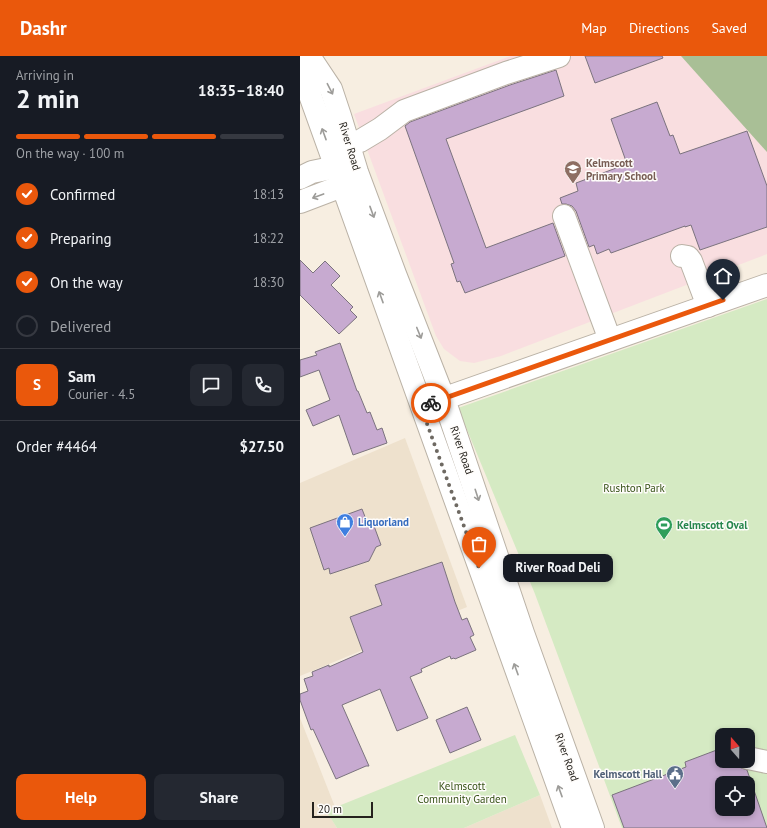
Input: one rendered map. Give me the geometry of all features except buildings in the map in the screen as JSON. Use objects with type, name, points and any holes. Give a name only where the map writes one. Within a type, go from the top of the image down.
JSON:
[{"type":"main road","name":"River Road","points":[[308,56],[331,89],[349,145],[345,175],[421,407],[573,828]]},
{"type":"main road","name":"River Road","points":[[308,56],[310,95],[345,175],[395,274],[444,399],[520,626],[593,828]]},
{"type":"main road","points":[[349,145],[360,141],[380,129],[404,111],[499,76],[560,56]]},
{"type":"main road","points":[[300,178],[312,172],[345,175]]},
{"type":"main road","points":[[300,202],[345,175]]},
{"type":"main road","points":[[564,216],[610,340]]},
{"type":"main road","points":[[682,256],[688,257],[691,261],[708,306]]},
{"type":"main road","points":[[421,407],[767,285]]},
{"type":"main road","points":[[755,759],[767,762]]},
{"type":"shaded area","name":"Kelmscott Primary School","points":[[511,56],[767,56],[767,254],[501,356],[474,363],[460,361],[444,349],[436,336],[354,114]]},
{"type":"shaded area","points":[[405,438],[467,607],[300,676],[300,483]]},
{"type":"shaded area","points":[[300,718],[335,807],[326,811],[337,828],[300,828]]},
{"type":"shaded area","points":[[540,795],[552,828],[464,828]]},
{"type":"green space","points":[[681,56],[767,56],[767,152]]},
{"type":"green space","name":"Rushton Park","points":[[767,299],[767,828],[622,828],[535,594],[458,408]]},
{"type":"green space","name":"Kelmscott Community Garden","points":[[515,735],[540,795],[464,828],[337,828],[326,811]]},
{"type":"way so far","points":[[431,403],[421,407],[479,568]]},
{"type":"place","name":"Kelmscott Primary School","points":[[573,184]]},
{"type":"place","name":"Liquorland","points":[[345,537]]},
{"type":"place","name":"Kelmscott Oval","points":[[664,540]]},
{"type":"place","name":"River Road Deli","points":[[479,568]]},
{"type":"place","name":"Kelmscott Hall","points":[[675,789]]},
{"type":"route","points":[[431,403],[723,300]]}]
